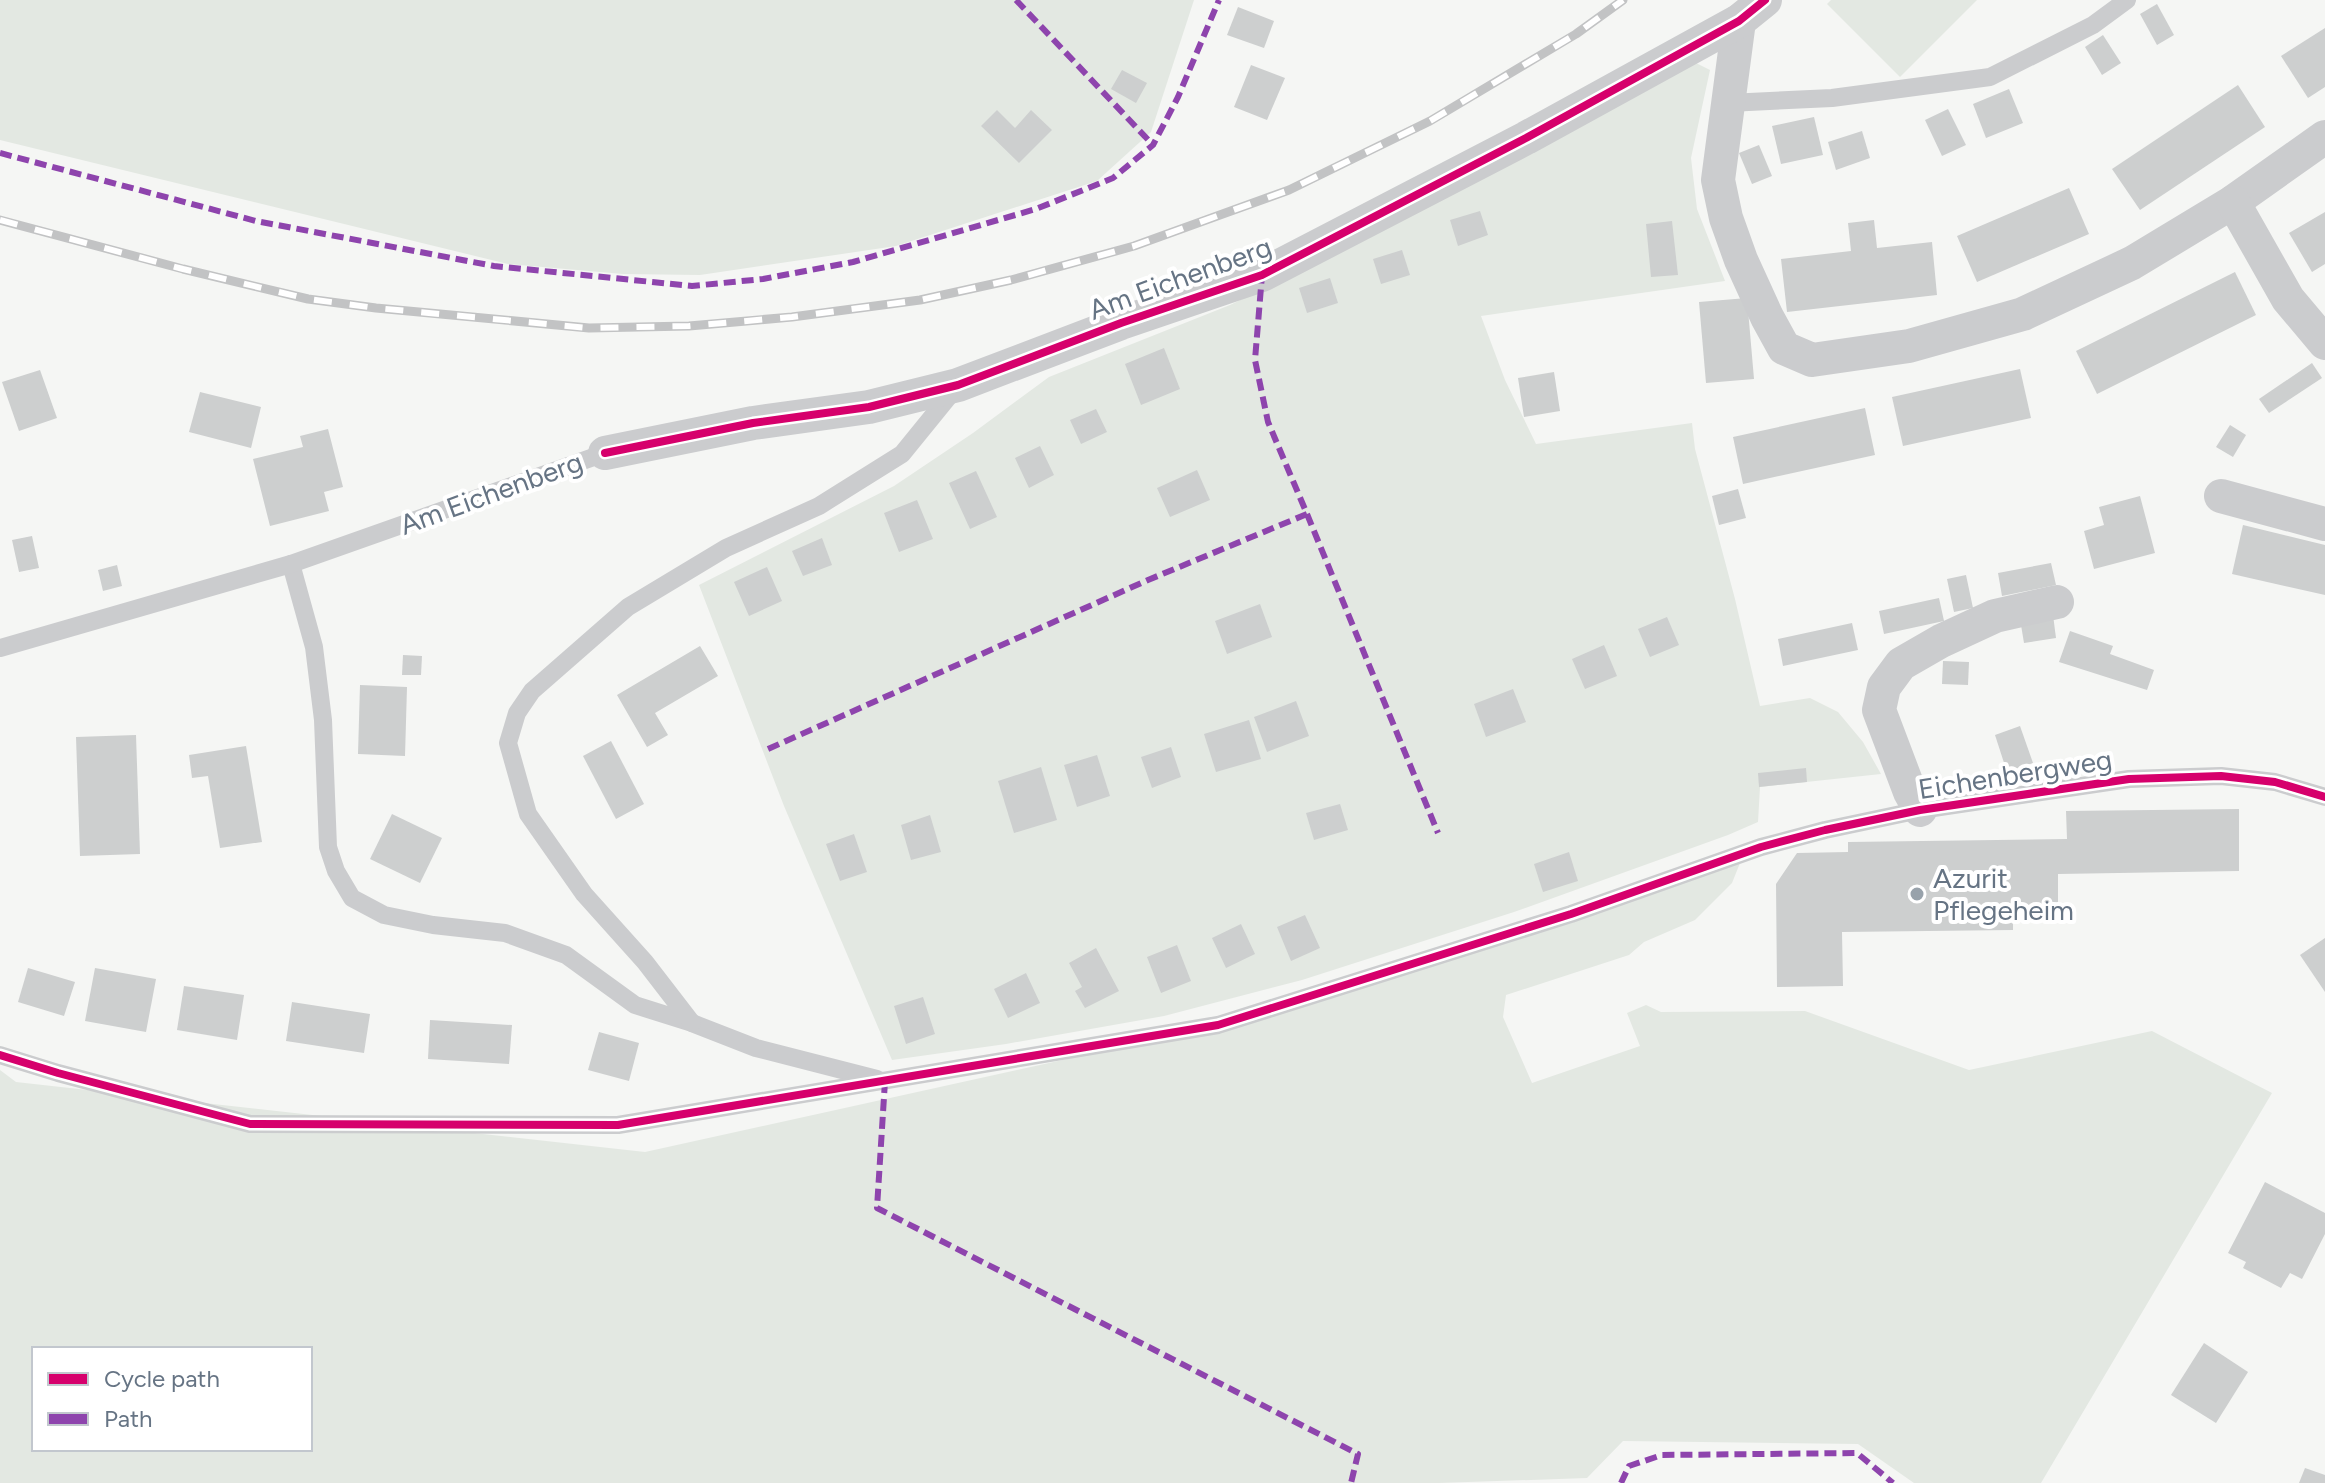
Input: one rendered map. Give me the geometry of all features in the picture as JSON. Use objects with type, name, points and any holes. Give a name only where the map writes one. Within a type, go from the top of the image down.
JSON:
[{"type":"street","name":"Am Eichenberg","points":[[605,453],[753,423],[869,407],[958,385],[1121,323],[1262,275],[1526,138],[1739,21],[1765,0]]},
{"type":"street","points":[[1739,21],[1718,180],[1726,218],[1741,260],[1784,348],[1812,360],[1909,346],[2023,314],[2132,263],[2233,202],[2325,137]]},
{"type":"street","points":[[2233,202],[2288,299],[2325,343]]},
{"type":"street","points":[[2221,496],[2325,524]]},
{"type":"street","name":"Eichenbergweg","points":[[1920,810],[1910,792],[1879,710],[1884,687],[1901,664],[1941,641],[1995,616],[2057,602]]},
{"type":"lane","points":[[1728,103],[1832,98],[1990,77],[2093,25],[2127,0]]},
{"type":"lane","points":[[692,1023],[645,962],[584,894],[528,814],[508,743],[517,713],[532,691],[628,607],[726,548],[819,506],[902,454],[958,385]]},
{"type":"lane","name":"Am Eichenberg","points":[[0,648],[291,564],[605,453]]},
{"type":"lane","points":[[291,564],[314,647],[323,720],[328,847],[336,871],[352,898],[384,915],[517,937],[566,955],[635,1005],[756,1048],[885,1081]]},
{"type":"lane","name":"Eichenbergweg","points":[[0,1055],[250,1124],[618,1125],[1218,1025],[1571,914],[1761,847],[1920,810],[2129,779],[2221,776],[2275,782],[2325,797]]},
{"type":"shaded area","points":[[0,0],[1194,0],[1151,132],[1097,181],[896,246],[700,275],[623,274],[508,264],[0,140]]},
{"type":"shaded area","points":[[1831,0],[1977,0],[1900,77],[1827,4]]},
{"type":"shaded area","points":[[1694,62],[1710,70],[1691,158],[1697,209],[1725,281],[1481,316],[1505,380],[1536,444],[1692,423],[1695,449],[1760,706],[1810,698],[1838,712],[1863,742],[1881,774],[1760,787],[1758,822],[1728,835],[1514,912],[1302,980],[1164,1016],[1006,1044],[892,1060],[784,806],[699,585],[894,486],[1049,377],[1230,305],[1394,225]]},
{"type":"shaded area","points":[[1740,863],[1732,883],[1695,920],[1644,942],[1629,955],[1506,995],[1503,1017],[1532,1083],[1640,1046],[1627,1013],[1646,1005],[1661,1012],[1805,1011],[1969,1070],[2152,1031],[2272,1093],[2041,1483],[1914,1483],[1858,1444],[1623,1441],[1587,1478],[1439,1483],[0,1483],[0,1070],[16,1082],[645,1152],[1217,1026]]},
{"type":"building","points":[[2157,4],[2174,35],[2157,45],[2140,14]]},
{"type":"building","points":[[1238,7],[1274,21],[1264,48],[1227,35]]},
{"type":"building","points":[[2325,28],[2325,87],[2308,98],[2281,56]]},
{"type":"building","points":[[2103,35],[2121,63],[2102,75],[2085,47]]},
{"type":"building","points":[[1251,65],[1285,78],[1267,120],[1234,107]]},
{"type":"building","points":[[1122,70],[1147,83],[1136,103],[1111,89]]},
{"type":"building","points":[[2238,85],[2265,127],[2140,210],[2112,169]]},
{"type":"building","points":[[2009,89],[2023,123],[1986,138],[1973,104]]},
{"type":"building","points":[[1948,109],[1966,145],[1942,156],[1925,120]]},
{"type":"building","points":[[997,110],[1015,128],[1031,110],[1052,130],[1019,163],[981,126]]},
{"type":"building","points":[[1814,117],[1823,155],[1781,164],[1772,126]]},
{"type":"building","points":[[1862,131],[1870,158],[1836,170],[1828,142]]},
{"type":"building","points":[[1759,145],[1772,176],[1752,184],[1739,153]]},
{"type":"building","points":[[2069,188],[2089,234],[1977,282],[1957,236]]},
{"type":"building","points":[[1480,211],[1488,235],[1458,246],[1450,220]]},
{"type":"building","points":[[2325,212],[2325,264],[2312,272],[2289,233]]},
{"type":"building","points":[[1874,220],[1877,248],[1932,242],[1937,295],[1787,312],[1781,259],[1851,251],[1848,223]]},
{"type":"building","points":[[1672,221],[1678,275],[1651,277],[1646,224]]},
{"type":"building","points":[[1402,250],[1410,275],[1381,284],[1373,259]]},
{"type":"building","points":[[2235,272],[2256,315],[2097,394],[2076,351]]},
{"type":"building","points":[[1330,278],[1338,303],[1307,313],[1299,288]]},
{"type":"building","points":[[1747,298],[1754,379],[1706,383],[1699,302]]},
{"type":"building","points":[[1164,348],[1180,389],[1141,405],[1125,364]]},
{"type":"building","points":[[2312,363],[2322,378],[2269,413],[2259,399]]},
{"type":"building","points":[[2020,369],[2031,418],[1903,446],[1892,397]]},
{"type":"building","points":[[40,370],[57,418],[19,431],[2,382]]},
{"type":"building","points":[[1554,372],[1560,411],[1524,417],[1518,378]]},
{"type":"building","points":[[200,392],[261,407],[251,448],[189,432]]},
{"type":"building","points":[[1865,408],[1875,455],[1743,484],[1733,437]]},
{"type":"building","points":[[1096,409],[1107,432],[1081,444],[1070,420]]},
{"type":"building","points":[[2230,425],[2246,435],[2233,457],[2216,447]]},
{"type":"building","points":[[328,429],[343,487],[324,492],[329,511],[270,526],[253,459],[303,447],[300,436]]},
{"type":"building","points":[[1040,446],[1054,475],[1029,488],[1015,458]]},
{"type":"building","points":[[1197,470],[1210,500],[1170,517],[1157,488]]},
{"type":"building","points":[[976,471],[997,517],[970,529],[949,483]]},
{"type":"building","points":[[1738,489],[1746,518],[1719,525],[1712,496]]},
{"type":"building","points":[[2140,496],[2155,553],[2094,569],[2084,531],[2104,525],[2099,507]]},
{"type":"building","points":[[917,500],[933,539],[899,552],[884,513]]},
{"type":"building","points":[[2243,525],[2325,545],[2325,595],[2232,574]]},
{"type":"building","points":[[32,536],[39,568],[19,572],[12,540]]},
{"type":"building","points":[[822,538],[832,565],[803,576],[792,551]]},
{"type":"building","points":[[2051,563],[2056,585],[2002,596],[1998,573]]},
{"type":"building","points":[[117,565],[122,586],[103,591],[98,570]]},
{"type":"building","points":[[767,567],[782,601],[749,616],[734,582]]},
{"type":"building","points":[[1966,575],[1973,608],[1954,612],[1947,579]]},
{"type":"building","points":[[1939,598],[1944,621],[1884,634],[1879,611]]},
{"type":"building","points":[[1260,604],[1272,637],[1227,654],[1215,621]]},
{"type":"building","points":[[2053,615],[2056,638],[2024,643],[2020,619]]},
{"type":"building","points":[[1667,617],[1679,645],[1650,657],[1638,629]]},
{"type":"building","points":[[1852,623],[1858,650],[1783,666],[1778,639]]},
{"type":"building","points":[[2070,631],[2113,646],[2110,654],[2154,670],[2147,690],[2059,662]]},
{"type":"building","points":[[1604,645],[1617,676],[1585,689],[1572,659]]},
{"type":"building","points":[[700,646],[718,676],[655,713],[668,735],[647,747],[617,695]]},
{"type":"building","points":[[403,655],[422,656],[421,675],[402,675]]},
{"type":"building","points":[[1943,661],[1969,662],[1968,685],[1942,684]]},
{"type":"building","points":[[360,685],[407,687],[405,756],[358,754]]},
{"type":"building","points":[[1513,689],[1526,722],[1486,737],[1474,704]]},
{"type":"building","points":[[1296,701],[1309,736],[1267,752],[1254,717]]},
{"type":"building","points":[[1249,720],[1261,759],[1216,772],[1204,734]]},
{"type":"building","points":[[2020,726],[2033,763],[2007,772],[1995,735]]},
{"type":"building","points":[[136,735],[140,854],[80,856],[76,737]]},
{"type":"building","points":[[611,741],[644,804],[616,819],[583,756]]},
{"type":"building","points":[[246,746],[262,842],[220,848],[208,776],[192,778],[189,755]]},
{"type":"building","points":[[1171,747],[1181,777],[1152,788],[1141,757]]},
{"type":"building","points":[[1097,755],[1110,796],[1077,807],[1064,765]]},
{"type":"building","points":[[1041,767],[1057,820],[1014,833],[998,781]]},
{"type":"building","points":[[1806,768],[1807,782],[1759,787],[1758,773]]},
{"type":"building","points":[[1340,804],[1348,830],[1314,840],[1306,813]]},
{"type":"building","name":"Azurit Pflegeheim","points":[[2239,809],[2239,871],[2058,874],[2058,905],[2013,905],[2013,930],[1842,932],[1843,986],[1777,987],[1776,884],[1797,853],[1848,852],[1848,842],[2067,839],[2066,811]]},
{"type":"building","points":[[392,814],[442,838],[420,883],[370,859]]},
{"type":"building","points":[[930,815],[941,852],[911,860],[901,825]]},
{"type":"building","points":[[854,834],[867,872],[840,881],[826,844]]},
{"type":"building","points":[[1569,852],[1578,881],[1543,892],[1534,864]]},
{"type":"building","points":[[1305,915],[1320,948],[1291,961],[1277,927]]},
{"type":"building","points":[[1241,924],[1255,954],[1226,968],[1212,938]]},
{"type":"building","points":[[2325,938],[2325,992],[2300,955]]},
{"type":"building","points":[[1177,945],[1191,981],[1161,993],[1147,957]]},
{"type":"building","points":[[1096,948],[1119,991],[1085,1008],[1075,991],[1082,987],[1069,963]]},
{"type":"building","points":[[28,968],[75,982],[64,1016],[18,1002]]},
{"type":"building","points":[[95,968],[156,979],[146,1032],[85,1021]]},
{"type":"building","points":[[1026,973],[1040,1003],[1008,1018],[994,989]]},
{"type":"building","points":[[184,986],[244,995],[237,1040],[177,1030]]},
{"type":"building","points":[[923,997],[935,1034],[906,1044],[894,1006]]},
{"type":"building","points":[[292,1002],[370,1014],[364,1053],[286,1041]]},
{"type":"building","points":[[430,1020],[512,1025],[509,1064],[428,1059]]},
{"type":"building","points":[[599,1032],[639,1043],[629,1081],[588,1070]]},
{"type":"building","points":[[2265,1182],[2325,1213],[2325,1234],[2302,1279],[2290,1273],[2281,1288],[2243,1268],[2246,1262],[2228,1253]]},
{"type":"building","points":[[2204,1343],[2248,1372],[2216,1423],[2171,1395]]},
{"type":"building","points":[[2305,1468],[2325,1475],[2325,1483],[2299,1483]]},
{"type":"railway","points":[[0,220],[308,299],[589,328],[689,326],[792,317],[920,300],[1011,280],[1134,246],[1289,190],[1430,121],[1576,34],[1623,0]]},
{"type":"marked path","points":[[1016,0],[1153,145]]},
{"type":"marked path","points":[[0,153],[256,221],[494,266],[692,286],[763,279],[853,262],[1036,209],[1113,178],[1153,145],[1178,97],[1219,0]]},
{"type":"marked path","points":[[768,749],[1148,580],[1307,514],[1268,422],[1255,360],[1262,275]]},
{"type":"marked path","points":[[1307,514],[1438,833]]},
{"type":"marked path","points":[[885,1081],[877,1208],[1358,1454],[1351,1483]]},
{"type":"marked path","points":[[1621,1483],[1629,1466],[1662,1455],[1857,1453],[1893,1483]]},
{"type":"cycle path","points":[[605,453],[753,423],[869,407],[958,385],[1121,323],[1262,275],[1526,138],[1739,21],[1765,0]]},
{"type":"cycle path","points":[[0,1055],[250,1124],[618,1125],[1218,1025],[1571,914],[1761,847],[1920,810],[2129,779],[2221,776],[2275,782],[2325,797]]},
{"type":"place","name":"Azurit Pflegeheim","points":[[1917,894]]}]
